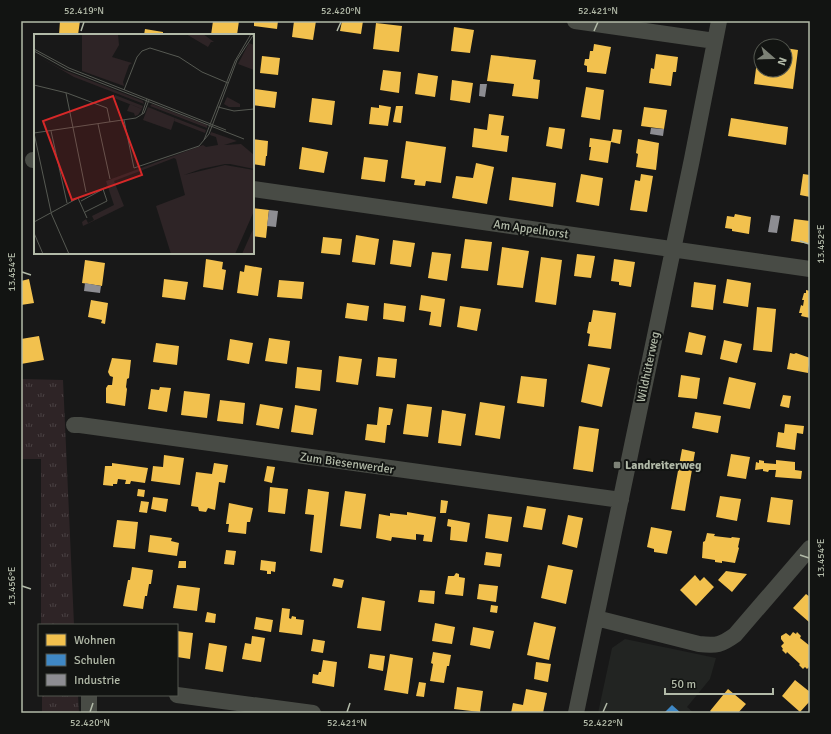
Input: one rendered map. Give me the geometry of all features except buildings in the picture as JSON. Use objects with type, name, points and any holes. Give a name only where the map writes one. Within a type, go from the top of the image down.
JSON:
[{"type":"street","points":[[575,21],[715,41]]},
{"type":"street","name":"Wildhüterweg","points":[[576,713],[719,21]]},
{"type":"street","name":"Am Appelhorst","points":[[254,189],[810,268]]},
{"type":"street","name":"Zum Biesenwerder","points":[[74,426],[80,425],[621,500]]},
{"type":"street","points":[[596,618],[699,644],[712,645],[724,643],[735,635],[810,548]]},
{"type":"street","points":[[178,695],[313,713]]},
{"type":"street","points":[[89,696],[89,713]]},
{"type":"shaded area","points":[[625,639],[716,658],[710,679],[687,707],[694,713],[598,713],[612,648]]},
{"type":"green space","points":[[21,379],[63,380],[74,624],[41,624],[41,459],[21,459]]},
{"type":"green space","points":[[42,696],[78,696],[79,713],[42,713]]},
{"type":"place","name":"Landreiterweg","points":[[617,465]]}]
